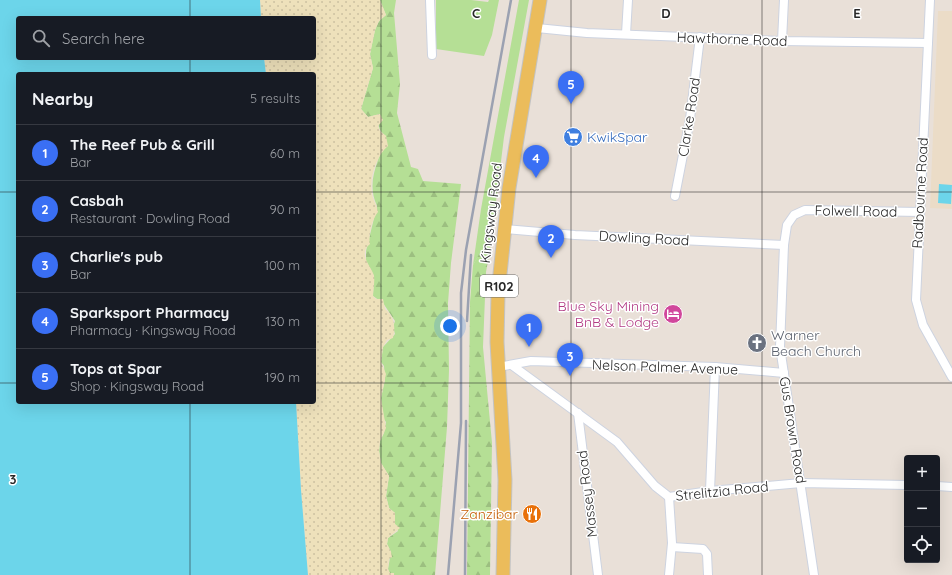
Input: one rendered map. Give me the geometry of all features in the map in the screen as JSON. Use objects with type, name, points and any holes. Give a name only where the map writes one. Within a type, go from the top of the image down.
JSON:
[{"type":"main road","name":"Kingsway Road","points":[[503,575],[505,473],[498,367],[497,312],[504,229],[524,94],[540,0]]},
{"type":"street","points":[[626,34],[628,0]]},
{"type":"street","points":[[782,41],[784,0]]},
{"type":"street","name":"Radbourne Road","points":[[930,0],[916,300],[923,325],[952,377]]},
{"type":"street","points":[[431,3],[432,56]]},
{"type":"street","name":"Hawthorne Road","points":[[536,28],[580,33],[782,41],[928,43]]},
{"type":"street","name":"Clarke Road","points":[[675,196],[690,119],[700,37]]},
{"type":"street","name":"Folwell Road","points":[[794,215],[800,211],[814,209],[920,212]]},
{"type":"street","name":"Gus Brown Road","points":[[794,215],[787,225],[784,245],[780,347],[814,575]]},
{"type":"street","name":"Dowling Road","points":[[504,229],[575,235],[784,245]]},
{"type":"street","name":"Nelson Palmer Avenue","points":[[498,367],[513,366],[531,361],[715,367],[784,373]]},
{"type":"street","name":"Strelitzia Road","points":[[513,366],[578,412],[617,442],[655,486],[669,497],[710,491],[801,483],[904,485]]},
{"type":"street","points":[[710,491],[715,367]]},
{"type":"street","name":"Massey Road","points":[[578,412],[598,575]]},
{"type":"street","points":[[940,486],[952,487]]},
{"type":"street","points":[[669,497],[672,547],[669,575]]},
{"type":"street","points":[[672,547],[703,549],[707,554],[708,575]]},
{"type":"shaded area","points":[[938,11],[952,11],[952,209],[930,208]]},
{"type":"green space","points":[[380,0],[396,0],[394,13],[400,84],[397,113],[411,167],[418,169],[423,181],[461,184],[451,263],[448,303],[449,370],[447,427],[435,575],[394,575],[394,573],[390,574],[388,569],[391,552],[387,544],[388,538],[398,531],[395,524],[395,513],[389,508],[386,496],[389,476],[381,463],[379,451],[380,441],[384,433],[386,422],[383,418],[381,398],[385,380],[384,366],[381,362],[383,347],[395,334],[393,327],[395,321],[383,303],[373,296],[374,276],[366,261],[366,251],[377,206],[372,187],[373,179],[386,136],[381,131],[379,126],[380,114],[368,117],[361,109],[373,68],[370,54],[375,30],[379,21],[386,15]]},
{"type":"green space","points":[[436,0],[471,0],[488,2],[489,0],[499,0],[492,35],[484,56],[436,49]]},
{"type":"green space","points":[[519,0],[529,0],[504,137],[490,250],[483,248],[473,265],[481,209]]},
{"type":"green space","points":[[483,247],[490,250],[486,272],[483,347],[492,443],[490,575],[467,575],[470,302],[473,265]]},
{"type":"sand","points":[[260,0],[380,0],[386,15],[379,21],[375,30],[370,54],[373,68],[361,109],[368,117],[380,114],[383,120],[378,126],[380,131],[386,136],[388,146],[380,156],[374,168],[371,188],[378,212],[371,228],[370,244],[366,248],[365,256],[374,276],[373,296],[376,299],[383,299],[385,309],[392,318],[394,326],[393,338],[387,340],[383,347],[381,362],[386,374],[381,398],[386,428],[380,441],[379,451],[381,463],[389,476],[386,496],[389,508],[395,513],[395,524],[400,528],[388,538],[387,544],[392,557],[389,559],[388,569],[390,573],[394,573],[394,575],[308,575],[296,404],[316,404],[316,72],[266,72],[264,60],[316,60],[316,16],[261,16]]},
{"type":"water","points":[[0,0],[260,0],[261,16],[16,16],[16,60],[264,60],[266,72],[16,72],[16,404],[296,404],[308,575],[0,575]]},
{"type":"water","points":[[939,184],[952,185],[951,204],[938,203]]},
{"type":"railway","points":[[448,575],[461,423],[461,293],[466,250],[511,0]]},
{"type":"railway","points":[[467,321],[471,255]]},
{"type":"railway","points":[[465,575],[466,421]]},
{"type":"place","name":"Tops at Spar","points":[[571,104]]},
{"type":"place","name":"KwikSpar","points":[[573,137]]},
{"type":"place","name":"Sparksport Pharmacy","points":[[536,178]]},
{"type":"place","name":"Casbah","points":[[551,258]]},
{"type":"place","name":"Blue Sky Mining BnB & Lodge","points":[[673,314]]},
{"type":"place","name":"Warner Beach Church","points":[[757,343]]},
{"type":"place","name":"The Reef Pub & Grill","points":[[529,347]]},
{"type":"place","name":"Charlie's pub","points":[[570,376]]},
{"type":"place","name":"Zanzibar","points":[[532,514]]}]
